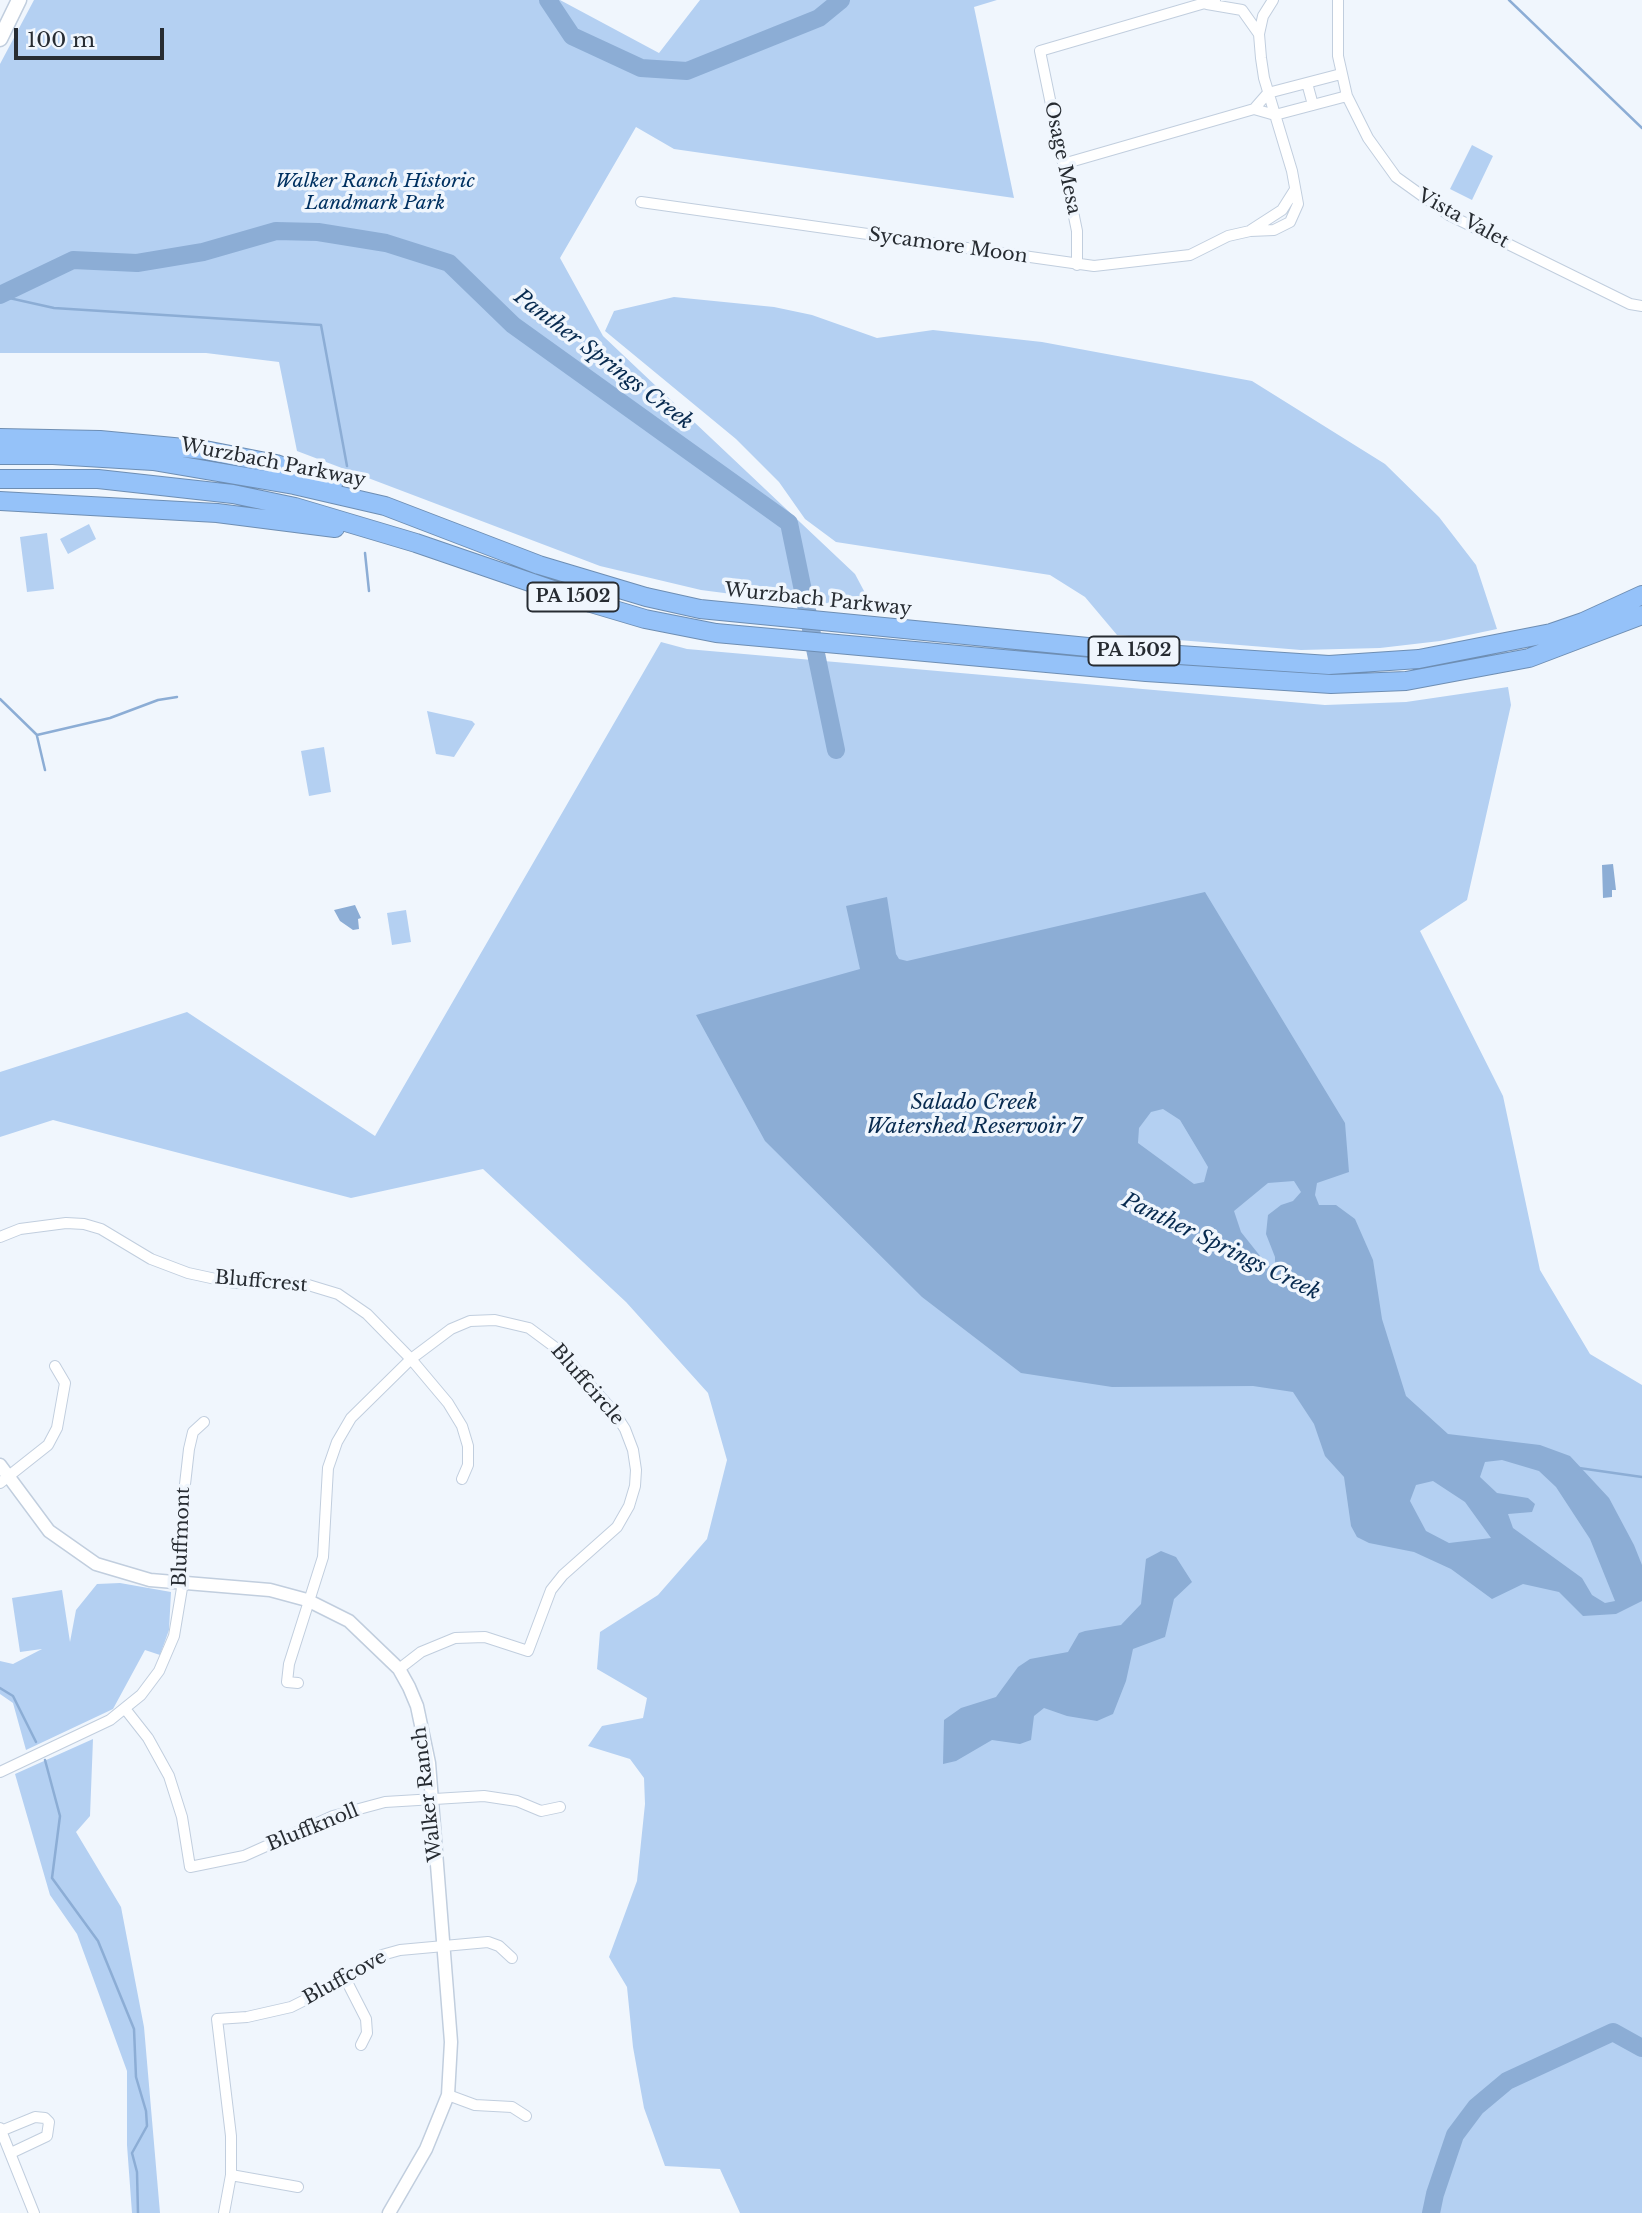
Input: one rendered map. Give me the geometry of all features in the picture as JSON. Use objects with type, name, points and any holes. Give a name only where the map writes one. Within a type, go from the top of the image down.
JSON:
[{"type":"highway","points":[[0,438],[100,440],[205,450],[276,464],[334,484],[385,506]]},
{"type":"highway","name":"Wurzbach Parkway","points":[[0,455],[153,461],[294,485],[385,506],[585,580],[686,606],[764,617],[1149,653],[1329,665],[1419,659],[1503,645],[1573,626],[1642,595]]},
{"type":"highway","name":"Wurzbach Parkway","points":[[0,479],[98,479],[233,494],[295,507],[416,543],[645,619],[771,639],[1146,673],[1331,684],[1406,681],[1507,663],[1613,629],[1642,615]]},
{"type":"highway","points":[[0,501],[217,513],[380,534]]},
{"type":"highway","points":[[1616,608],[1642,588]]},
{"type":"highway","points":[[1613,629],[1642,631]]},
{"type":"main road","points":[[0,39],[19,0]]},
{"type":"street","points":[[1273,0],[1263,16],[1259,34],[1268,93],[1275,115]]},
{"type":"street","name":"Vista Valet","points":[[1338,0],[1336,37],[1347,96],[1377,152],[1413,191],[1449,215],[1630,304],[1642,315]]},
{"type":"street","points":[[1210,2],[1242,10],[1259,34]]},
{"type":"street","name":"Osage Mesa","points":[[1077,265],[1077,231],[1040,51],[1210,2]]},
{"type":"street","points":[[1254,109],[1268,93],[1341,74]]},
{"type":"street","points":[[1307,83],[1313,105]]},
{"type":"street","points":[[1063,164],[1254,109],[1275,115],[1347,96]]},
{"type":"street","name":"Sycamore Moon","points":[[641,202],[1077,265],[1107,266],[1190,255],[1219,240],[1250,231],[1282,210],[1294,191],[1292,171],[1275,115]]},
{"type":"street","name":"Vista Valet","points":[[1630,304],[1642,306]]},
{"type":"street","name":"Bluffcrest","points":[[0,1237],[20,1229],[66,1223],[85,1224],[101,1228],[151,1259],[188,1273],[234,1283],[305,1284],[328,1290],[358,1306],[411,1359],[448,1403],[462,1426],[469,1458],[462,1479]]},
{"type":"street","name":"Bluffcircle","points":[[298,1683],[287,1682],[289,1664],[326,1542],[326,1482],[337,1442],[359,1407],[443,1333],[470,1321],[495,1320],[529,1328],[548,1340],[614,1412],[633,1450],[635,1486],[617,1527],[563,1575],[551,1590],[528,1651],[485,1637],[455,1638],[427,1649],[399,1669]]},
{"type":"street","points":[[4,1480],[48,1445],[57,1428],[65,1382],[55,1366]]},
{"type":"street","name":"Bluffmont","points":[[0,1772],[126,1710],[151,1684],[166,1658],[183,1582],[184,1475],[193,1432],[204,1422]]},
{"type":"street","name":"Walker Ranch","points":[[0,1465],[4,1480],[36,1517],[79,1554],[132,1577],[270,1590],[307,1600],[340,1614],[399,1669],[417,1706],[429,1763],[452,2042],[448,2095],[426,2149],[389,2213]]},
{"type":"street","name":"Bluffknoll","points":[[126,1710],[148,1738],[169,1776],[182,1817],[190,1867],[244,1856],[332,1816],[358,1808],[432,1798],[484,1796],[517,1801],[541,1811],[560,1807]]},
{"type":"street","name":"Bluffcove","points":[[231,2175],[230,2116],[217,2019],[247,2017],[291,2007],[391,1952],[488,1942],[499,1946],[512,1958]]},
{"type":"street","points":[[345,1978],[366,2019],[367,2033],[361,2045]]},
{"type":"street","points":[[448,2095],[475,2105],[512,2108],[526,2116]]},
{"type":"street","points":[[11,2153],[47,2136],[49,2122],[45,2118],[35,2117],[1,2129],[34,2213]]},
{"type":"street","points":[[223,2213],[231,2175],[298,2187]]},
{"type":"green space","name":"Walker Ranch Historic Landmark Park","points":[[34,0],[560,0],[659,53],[700,0],[997,0],[974,7],[1014,198],[674,149],[636,127],[560,258],[603,336],[855,574],[872,606],[786,601],[701,590],[600,566],[297,451],[279,362],[206,353],[0,353],[0,64]]},
{"type":"green space","points":[[1472,145],[1493,156],[1472,200],[1450,189]]},
{"type":"green space","points":[[674,297],[774,307],[812,315],[877,338],[933,330],[1042,342],[1252,381],[1385,464],[1439,517],[1476,565],[1497,629],[1440,641],[1380,648],[1301,650],[1117,635],[1085,597],[1050,575],[836,542],[805,519],[779,482],[736,439],[605,331],[614,311]]},
{"type":"green space","points":[[89,524],[96,539],[68,554],[60,539]]},
{"type":"green space","points":[[47,533],[54,589],[27,592],[20,537]]},
{"type":"green space","points":[[661,642],[687,649],[1325,705],[1406,702],[1508,687],[1511,705],[1467,900],[1420,931],[1503,1096],[1540,1270],[1590,1354],[1642,1385],[1642,2213],[740,2213],[720,2169],[665,2166],[644,2108],[633,2047],[627,1987],[609,1957],[637,1881],[645,1804],[644,1778],[630,1759],[588,1746],[602,1726],[643,1718],[647,1698],[597,1669],[600,1632],[658,1595],[707,1539],[727,1460],[708,1393],[626,1302],[483,1169],[351,1198],[53,1120],[0,1137],[0,1072],[187,1012],[375,1136]]},
{"type":"green space","points":[[427,711],[472,721],[475,724],[454,757],[436,754]]},
{"type":"green space","points":[[324,747],[331,792],[309,796],[301,751]]},
{"type":"green space","points":[[406,910],[411,942],[392,945],[387,913]]},
{"type":"green space","points":[[120,1583],[171,1592],[169,1630],[160,1655],[145,1650],[113,1709],[26,1750],[13,1703],[0,1694],[0,1661],[13,1664],[42,1649],[20,1652],[12,1598],[62,1590],[70,1642],[76,1610],[97,1584]]},
{"type":"green space","points":[[93,1739],[90,1816],[76,1832],[121,1907],[144,2027],[160,2213],[132,2213],[127,2145],[127,2071],[77,1934],[50,1895],[15,1774]]},
{"type":"water","points":[[1613,864],[1616,890],[1612,890],[1612,897],[1603,898],[1602,865]]},
{"type":"water","name":"Salado Creek Watershed Reservoir 7","points":[[1205,892],[1345,1123],[1349,1172],[1317,1183],[1315,1195],[1319,1205],[1336,1205],[1355,1219],[1373,1260],[1382,1319],[1406,1396],[1448,1434],[1540,1445],[1570,1456],[1609,1498],[1634,1545],[1642,1565],[1642,1601],[1616,1614],[1583,1616],[1559,1592],[1523,1584],[1492,1599],[1451,1569],[1414,1552],[1369,1543],[1357,1537],[1351,1526],[1344,1477],[1325,1456],[1314,1424],[1293,1392],[1253,1386],[1112,1387],[1021,1373],[922,1297],[765,1141],[696,1015],[860,969],[846,906],[887,897],[896,954],[899,959],[907,961]],"holes":[[[1163,1109],[1180,1120],[1208,1167],[1204,1182],[1194,1184],[1138,1143],[1139,1128],[1151,1112]],[[1294,1181],[1301,1192],[1293,1201],[1281,1205],[1268,1215],[1266,1234],[1275,1257],[1275,1267],[1268,1266],[1241,1232],[1234,1211],[1268,1183]],[[1502,1460],[1539,1471],[1556,1487],[1590,1539],[1615,1601],[1605,1603],[1592,1595],[1582,1578],[1513,1528],[1508,1514],[1532,1512],[1535,1504],[1528,1498],[1497,1493],[1480,1477],[1485,1462]],[[1433,1481],[1465,1502],[1491,1538],[1449,1543],[1426,1531],[1410,1501],[1416,1485]]]},
{"type":"water","points":[[355,905],[361,918],[358,919],[359,929],[353,930],[340,921],[334,910]]},
{"type":"water","points":[[1161,1551],[1176,1557],[1192,1582],[1174,1599],[1165,1637],[1133,1649],[1126,1681],[1113,1714],[1097,1721],[1067,1716],[1044,1708],[1034,1716],[1031,1740],[1020,1744],[992,1740],[956,1761],[943,1764],[944,1720],[961,1708],[996,1697],[1018,1667],[1030,1659],[1068,1652],[1079,1633],[1121,1625],[1141,1604],[1146,1559]]},
{"type":"waterway","points":[[548,0],[572,36],[641,68],[687,71],[819,18],[841,0]]},
{"type":"waterway","points":[[1509,0],[1642,128]]},
{"type":"waterway","name":"Panther Springs Creek","points":[[0,295],[73,260],[137,263],[203,252],[276,231],[318,232],[386,243],[449,263],[513,325],[789,523],[836,750]]},
{"type":"waterway","points":[[0,296],[54,308],[321,325],[347,466]]},
{"type":"waterway","points":[[365,553],[369,591]]},
{"type":"waterway","points":[[0,699],[37,735],[110,718],[158,700],[177,697]]},
{"type":"waterway","points":[[37,736],[45,770]]},
{"type":"waterway","points":[[1579,1468],[1642,1477]]},
{"type":"waterway","points":[[0,1688],[13,1696],[36,1742]]},
{"type":"waterway","points":[[45,1760],[60,1816],[52,1878],[98,1941],[134,2029],[136,2077],[146,2111],[147,2126],[132,2153],[137,2172],[138,2213]]},
{"type":"waterway","name":"Panther Springs Creek","points":[[1431,2213],[1455,2135],[1476,2107],[1507,2081],[1613,2032],[1642,2048]]}]
